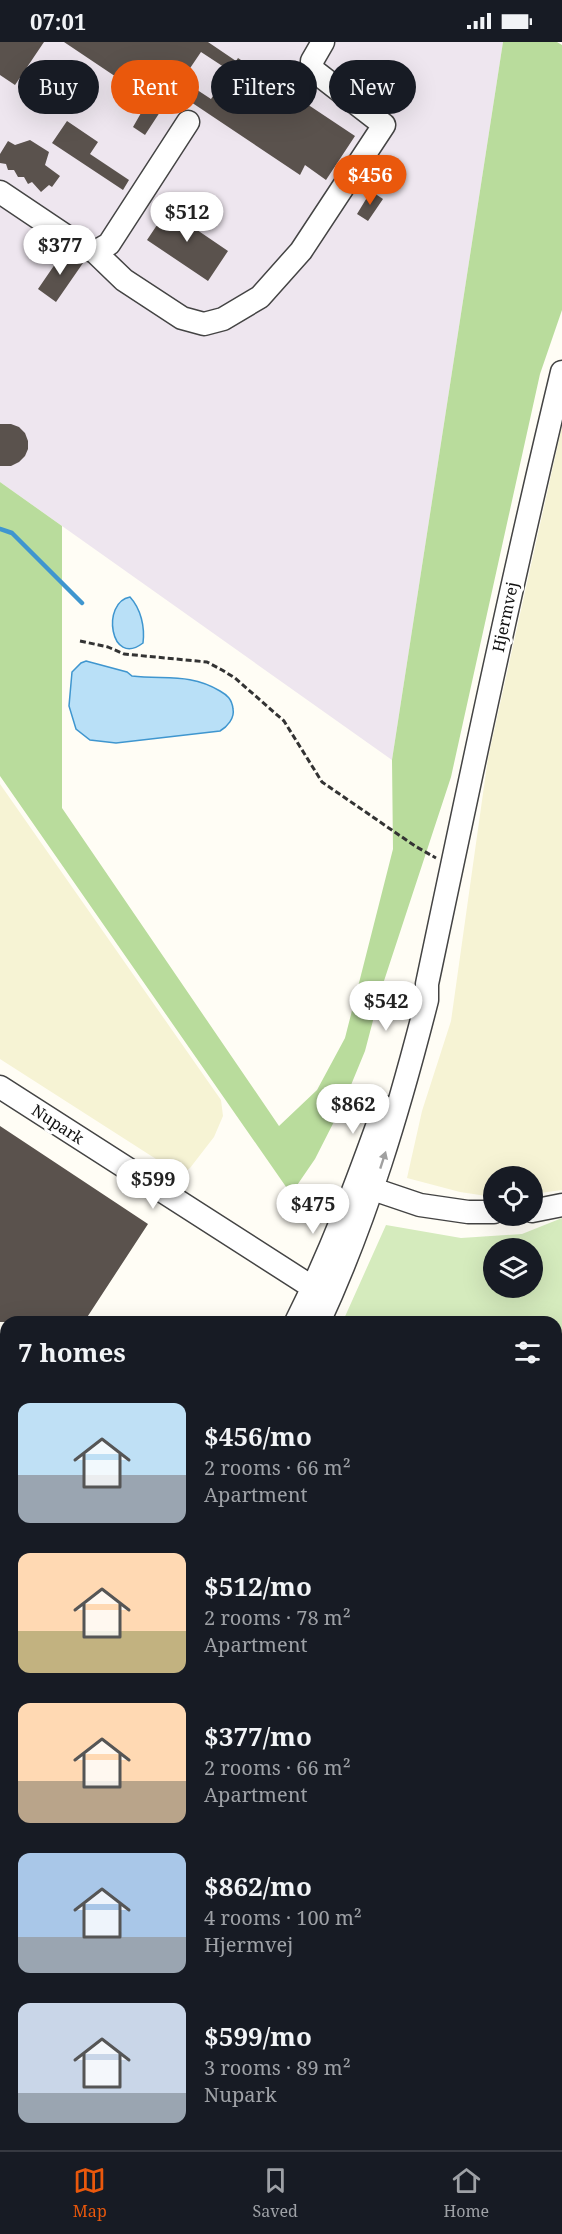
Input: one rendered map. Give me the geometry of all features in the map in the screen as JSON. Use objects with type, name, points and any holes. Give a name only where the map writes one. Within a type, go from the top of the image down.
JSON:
[{"type":"street","points":[[0,192],[79,245],[95,252],[124,280],[182,318],[204,324],[223,319],[260,297],[301,250],[384,125],[313,70],[312,61],[323,42]]},
{"type":"street","points":[[95,252],[109,244],[188,122]]},
{"type":"street","name":"Hjermvej","points":[[319,1316],[321,1293],[365,1186],[395,1121],[428,1000],[427,984],[452,862],[527,518],[562,372]]},
{"type":"street","name":"Nupark","points":[[0,1087],[321,1293]]},
{"type":"street","points":[[365,1186],[420,1205],[483,1212]]},
{"type":"street","points":[[543,1208],[562,1205]]},
{"type":"street","name":"Hjermvej","points":[[301,1316],[321,1293]]},
{"type":"path","points":[[80,641],[108,647],[124,654],[207,662],[222,670],[235,678],[284,721],[322,782],[415,846],[434,857],[452,862]]},
{"type":"shaded area","points":[[0,42],[503,42],[392,760],[0,482]]},
{"type":"shaded area","points":[[562,426],[562,1190],[543,1193],[543,1166],[483,1166],[483,1195],[407,1178],[422,1111],[451,1021],[488,758]]},
{"type":"shaded area","points":[[0,784],[221,1100],[223,1116],[214,1137],[190,1168],[181,1175],[0,1059]]},
{"type":"green space","points":[[503,42],[557,42],[562,45],[562,310],[540,374],[451,777],[381,990],[365,1051],[344,1102],[315,1159],[291,1194],[0,776],[0,482],[62,526],[62,808],[279,1126],[317,1090],[345,1038],[393,849],[392,760]]},
{"type":"green space","points":[[562,1218],[562,1316],[345,1316],[386,1225],[461,1238],[522,1234]]},
{"type":"water","points":[[130,597],[141,618],[143,631],[143,643],[132,648],[123,647],[117,641],[113,631],[115,610],[121,601]]},
{"type":"water","points":[[86,661],[127,672],[132,676],[188,679],[209,685],[225,694],[230,700],[232,719],[220,731],[116,743],[90,740],[76,729],[69,706],[72,672]]},
{"type":"building","points":[[0,42],[44,42],[32,60],[18,60],[18,81],[15,85],[0,75]]},
{"type":"building","points":[[64,42],[208,42],[235,60],[213,60],[201,52],[196,60],[111,60],[111,74],[99,65],[99,60],[91,60]]},
{"type":"building","points":[[199,91],[211,99],[211,114],[317,114],[317,111],[355,136],[326,180],[305,165],[300,175],[199,107]]},
{"type":"building","points":[[140,114],[159,114],[145,135],[133,127]]},
{"type":"building","points":[[67,121],[98,142],[90,154],[129,180],[123,190],[52,143]]},
{"type":"building","points":[[30,140],[49,152],[45,165],[60,176],[52,187],[49,185],[41,192],[32,182],[28,184],[24,177],[18,177],[14,170],[8,170],[6,164],[0,163],[0,154],[8,141],[15,145]]},
{"type":"building","points":[[371,191],[383,199],[368,221],[357,214]]},
{"type":"building","points":[[175,198],[186,205],[178,217],[228,251],[208,281],[147,240]]},
{"type":"building","points":[[64,251],[83,263],[56,302],[38,289]]},
{"type":"building","points":[[0,424],[19,427],[25,433],[28,441],[25,456],[11,466],[0,466]]},
{"type":"building","points":[[0,1126],[148,1224],[88,1316],[0,1316]]},
{"type":"waterway","points":[[0,529],[12,533],[82,603]]}]
